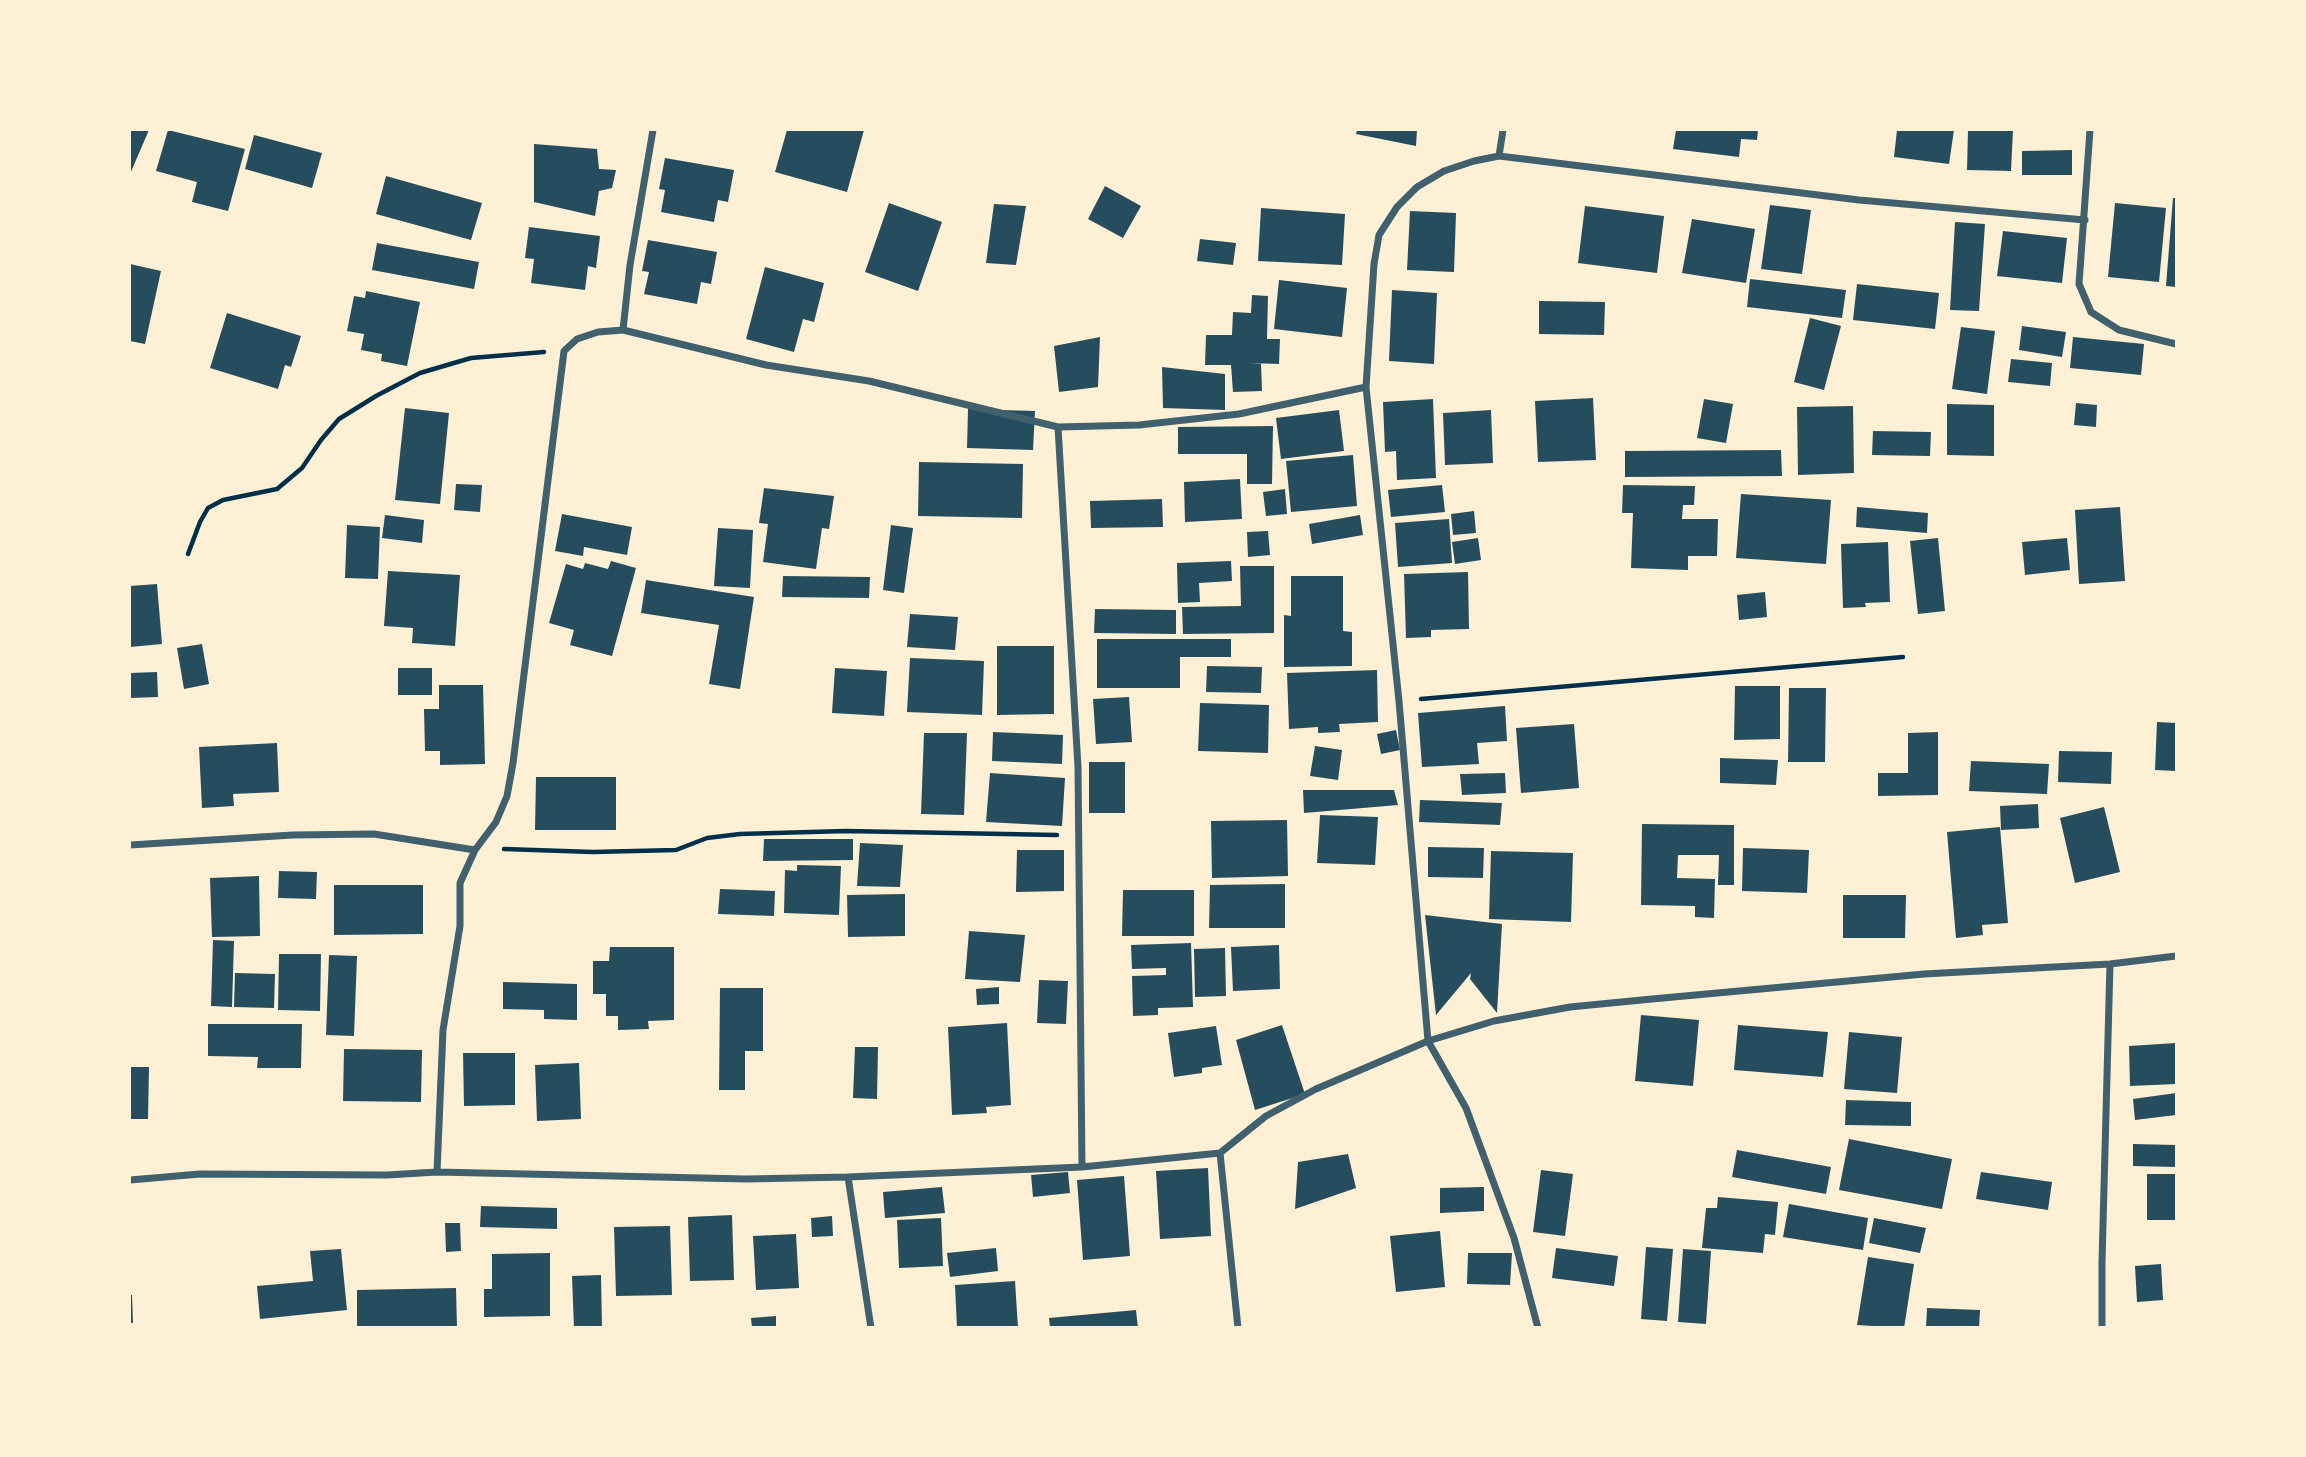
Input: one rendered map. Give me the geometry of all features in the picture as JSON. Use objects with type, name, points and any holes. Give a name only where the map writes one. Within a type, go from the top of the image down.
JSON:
[{"type":"street","points":[[623,330],[630,265],[653,130]]},
{"type":"street","points":[[1499,156],[1503,130]]},
{"type":"street","points":[[2090,130],[2079,284],[2091,312],[2119,330],[2176,344]]},
{"type":"street","points":[[1538,1328],[1514,1238],[1465,1108],[1428,1041],[1399,701],[1366,387],[1374,264],[1379,235],[1397,207],[1417,187],[1444,171],[1499,156],[1859,200],[2085,220]]},
{"type":"street","points":[[437,1172],[443,1030],[460,926],[460,883],[475,849],[496,822],[503,808],[511,774],[564,351],[577,340],[598,332],[623,330],[766,365],[869,381],[1058,427],[1139,425],[1239,414],[1366,387]]},
{"type":"street","points":[[1058,427],[1078,767],[1082,1167]]},
{"type":"street","points":[[130,845],[293,835],[374,834],[475,849]]},
{"type":"street","points":[[130,1180],[200,1174],[387,1175],[437,1172],[746,1179],[848,1177],[1082,1167],[1220,1153],[1266,1116],[1316,1089],[1428,1041],[1494,1021],[1570,1007],[1924,974],[2110,964],[2176,956]]},
{"type":"street","points":[[2102,1328],[2110,964]]},
{"type":"street","points":[[1220,1153],[1238,1328]]},
{"type":"street","points":[[848,1177],[871,1328]]},
{"type":"path","points":[[188,554],[208,508],[223,500],[277,489],[302,468],[339,419],[376,396],[420,373],[471,358],[564,351]]},
{"type":"path","points":[[1399,701],[1903,657]]},
{"type":"path","points":[[475,849],[593,852],[676,850],[707,838],[846,831],[1078,835]]},
{"type":"building","points":[[130,130],[149,130],[130,174]]},
{"type":"building","points":[[168,130],[245,149],[228,211],[192,202],[197,182],[156,171]]},
{"type":"building","points":[[787,130],[864,130],[847,192],[775,172]]},
{"type":"building","points":[[1357,130],[1417,130],[1416,146],[1356,134]]},
{"type":"building","points":[[1676,130],[1758,130],[1757,140],[1741,139],[1739,157],[1673,149]]},
{"type":"building","points":[[1897,130],[1954,130],[1949,164],[1894,157]]},
{"type":"building","points":[[1968,130],[2013,130],[2011,171],[1967,170]]},
{"type":"building","points":[[254,135],[322,153],[312,188],[245,169]]},
{"type":"building","points":[[534,144],[597,149],[599,169],[616,170],[612,188],[599,191],[595,216],[534,202]]},
{"type":"building","points":[[2072,150],[2072,175],[2022,175],[2022,151]]},
{"type":"building","points":[[665,158],[734,170],[728,202],[718,200],[714,222],[661,212],[665,190],[659,189]]},
{"type":"building","points":[[386,176],[482,203],[471,240],[376,214]]},
{"type":"building","points":[[1105,186],[1141,206],[1123,238],[1088,219]]},
{"type":"building","points":[[2173,198],[2176,198],[2176,287],[2166,286]]},
{"type":"building","points":[[889,203],[942,222],[918,291],[865,272]]},
{"type":"building","points":[[2115,203],[2166,208],[2159,282],[2108,277]]},
{"type":"building","points":[[994,204],[1026,206],[1016,265],[986,263]]},
{"type":"building","points":[[1770,205],[1811,210],[1802,274],[1761,269]]},
{"type":"building","points":[[1585,206],[1664,216],[1657,273],[1578,263]]},
{"type":"building","points":[[1261,208],[1345,214],[1342,265],[1258,261]]},
{"type":"building","points":[[1410,211],[1456,213],[1454,272],[1407,270]]},
{"type":"building","points":[[1692,219],[1755,229],[1746,283],[1682,273]]},
{"type":"building","points":[[1955,222],[1985,224],[1979,311],[1950,310]]},
{"type":"building","points":[[529,227],[600,236],[596,268],[588,266],[585,290],[531,283],[534,259],[525,258]]},
{"type":"building","points":[[2003,231],[2067,238],[2062,283],[1997,276]]},
{"type":"building","points":[[1200,239],[1236,243],[1233,265],[1197,261]]},
{"type":"building","points":[[648,240],[717,252],[711,284],[701,282],[697,304],[644,294],[649,272],[642,271]]},
{"type":"building","points":[[377,243],[479,262],[474,289],[372,270]]},
{"type":"building","points":[[130,264],[161,271],[145,344],[130,341]]},
{"type":"building","points":[[765,267],[824,283],[814,322],[803,319],[794,352],[746,339]]},
{"type":"building","points":[[1750,279],[1846,290],[1842,318],[1747,307]]},
{"type":"building","points":[[1279,280],[1347,288],[1342,337],[1274,329]]},
{"type":"building","points":[[1857,284],[1939,293],[1935,329],[1853,320]]},
{"type":"building","points":[[1392,290],[1437,293],[1434,364],[1389,361]]},
{"type":"building","points":[[366,291],[420,302],[407,366],[381,361],[382,354],[361,350],[364,334],[347,331],[354,296],[365,298]]},
{"type":"building","points":[[1252,295],[1268,296],[1267,339],[1280,339],[1279,364],[1261,363],[1262,391],[1233,392],[1231,365],[1205,365],[1206,335],[1232,335],[1233,312],[1251,313]]},
{"type":"building","points":[[1539,301],[1605,302],[1604,335],[1539,334]]},
{"type":"building","points":[[227,313],[301,336],[291,367],[285,365],[278,389],[210,368]]},
{"type":"building","points":[[1810,318],[1841,326],[1824,390],[1794,382]]},
{"type":"building","points":[[2022,326],[2066,332],[2062,357],[2019,350]]},
{"type":"building","points":[[1961,327],[1995,331],[1987,394],[1952,389]]},
{"type":"building","points":[[1100,337],[1098,387],[1059,392],[1054,346]]},
{"type":"building","points":[[2073,337],[2144,344],[2141,375],[2070,368]]},
{"type":"building","points":[[2011,359],[2052,363],[2050,386],[2008,382]]},
{"type":"building","points":[[1162,367],[1225,374],[1225,410],[1163,408]]},
{"type":"building","points":[[1593,398],[1596,460],[1538,462],[1535,401]]},
{"type":"building","points":[[1433,399],[1436,478],[1397,480],[1396,451],[1385,452],[1383,402]]},
{"type":"building","points":[[1704,399],[1733,404],[1726,443],[1697,438]]},
{"type":"building","points":[[2076,403],[2097,405],[2096,427],[2074,425]]},
{"type":"building","points":[[1947,404],[1994,405],[1994,456],[1947,455]]},
{"type":"building","points":[[1853,406],[1854,473],[1798,475],[1797,407]]},
{"type":"building","points":[[405,408],[449,413],[440,504],[395,500]]},
{"type":"building","points":[[968,409],[1035,411],[1033,450],[967,448]]},
{"type":"building","points":[[1339,410],[1344,451],[1281,459],[1276,418]]},
{"type":"building","points":[[1491,410],[1493,463],[1445,465],[1443,413]]},
{"type":"building","points":[[1273,426],[1272,484],[1247,484],[1247,454],[1178,454],[1178,427]]},
{"type":"building","points":[[1873,431],[1931,432],[1930,456],[1872,455]]},
{"type":"building","points":[[1781,450],[1782,476],[1625,477],[1625,451]]},
{"type":"building","points":[[1353,455],[1357,506],[1291,512],[1286,461]]},
{"type":"building","points":[[919,462],[1023,464],[1022,518],[918,516]]},
{"type":"building","points":[[1240,479],[1242,519],[1185,522],[1184,482]]},
{"type":"building","points":[[456,484],[482,485],[480,512],[454,510]]},
{"type":"building","points":[[1442,485],[1445,512],[1391,517],[1388,490]]},
{"type":"building","points":[[1623,485],[1695,486],[1694,505],[1683,505],[1682,519],[1718,519],[1717,556],[1688,556],[1688,570],[1631,568],[1633,513],[1622,513]]},
{"type":"building","points":[[764,488],[834,496],[829,529],[822,528],[816,569],[763,562],[768,524],[759,523]]},
{"type":"building","points":[[1285,489],[1287,514],[1266,516],[1263,492]]},
{"type":"building","points":[[1741,494],[1831,500],[1826,564],[1736,558]]},
{"type":"building","points":[[1162,499],[1163,527],[1091,528],[1090,501]]},
{"type":"building","points":[[1857,507],[1928,513],[1927,533],[1856,527]]},
{"type":"building","points":[[2120,507],[2125,581],[2079,584],[2075,510]]},
{"type":"building","points":[[1474,511],[1476,533],[1453,535],[1451,514]]},
{"type":"building","points":[[562,514],[632,527],[627,555],[584,547],[583,556],[555,551]]},
{"type":"building","points":[[385,515],[424,520],[422,543],[382,538]]},
{"type":"building","points":[[1360,515],[1363,535],[1312,544],[1309,524]]},
{"type":"building","points":[[1449,519],[1452,563],[1398,567],[1395,523]]},
{"type":"building","points":[[347,525],[380,527],[378,579],[345,578]]},
{"type":"building","points":[[891,525],[913,528],[904,593],[883,590]]},
{"type":"building","points":[[718,528],[753,530],[750,588],[714,586]]},
{"type":"building","points":[[1268,531],[1270,555],[1248,557],[1247,532]]},
{"type":"building","points":[[1478,538],[1481,560],[1455,564],[1452,542]]},
{"type":"building","points":[[1938,538],[1945,611],[1918,614],[1910,541]]},
{"type":"building","points":[[2067,538],[2070,570],[2025,575],[2022,542]]},
{"type":"building","points":[[1888,542],[1890,602],[1865,603],[1866,607],[1843,608],[1841,544]]},
{"type":"building","points":[[611,561],[636,568],[612,656],[570,645],[574,630],[549,623],[566,564],[583,569],[585,563],[608,569]]},
{"type":"building","points":[[1231,561],[1232,581],[1199,583],[1200,602],[1178,603],[1177,563]]},
{"type":"building","points":[[1240,566],[1274,566],[1274,633],[1183,634],[1182,607],[1241,606]]},
{"type":"building","points":[[388,571],[460,575],[455,646],[412,643],[413,628],[384,626]]},
{"type":"building","points":[[1468,572],[1469,629],[1431,630],[1431,637],[1406,638],[1404,574]]},
{"type":"building","points":[[783,576],[870,577],[869,598],[782,597]]},
{"type":"building","points":[[1291,576],[1343,576],[1343,631],[1352,632],[1352,666],[1284,667],[1284,615],[1291,616]]},
{"type":"building","points":[[646,580],[754,597],[740,689],[709,684],[719,625],[641,613]]},
{"type":"building","points":[[157,584],[162,644],[130,647],[130,586]]},
{"type":"building","points":[[1765,592],[1767,617],[1739,620],[1737,595]]},
{"type":"building","points":[[1095,609],[1176,610],[1176,634],[1094,633]]},
{"type":"building","points":[[910,614],[958,617],[955,650],[907,647]]},
{"type":"building","points":[[1097,639],[1231,639],[1231,657],[1180,657],[1180,688],[1097,688]]},
{"type":"building","points":[[202,644],[209,684],[184,689],[177,648]]},
{"type":"building","points":[[997,646],[1054,646],[1054,714],[997,715]]},
{"type":"building","points":[[910,658],[984,661],[982,715],[907,712]]},
{"type":"building","points":[[1207,666],[1262,667],[1261,693],[1206,692]]},
{"type":"building","points":[[398,668],[432,668],[432,695],[398,695]]},
{"type":"building","points":[[835,668],[887,671],[884,716],[832,713]]},
{"type":"building","points":[[1377,670],[1378,722],[1339,724],[1340,732],[1318,733],[1318,727],[1289,729],[1287,673]]},
{"type":"building","points":[[157,672],[158,697],[130,698],[130,673]]},
{"type":"building","points":[[439,685],[483,685],[485,764],[440,765],[440,751],[425,751],[424,709],[439,709]]},
{"type":"building","points":[[1735,686],[1780,686],[1780,739],[1734,740]]},
{"type":"building","points":[[1789,688],[1826,688],[1825,762],[1788,762]]},
{"type":"building","points":[[1129,697],[1132,742],[1096,744],[1093,699]]},
{"type":"building","points":[[1200,703],[1269,705],[1268,753],[1198,751]]},
{"type":"building","points":[[1505,706],[1507,741],[1477,743],[1479,764],[1422,767],[1418,713]]},
{"type":"building","points":[[2157,722],[2176,723],[2176,771],[2155,770]]},
{"type":"building","points":[[1574,724],[1579,788],[1521,793],[1516,728]]},
{"type":"building","points":[[1396,730],[1400,750],[1381,754],[1377,734]]},
{"type":"building","points":[[993,732],[1063,735],[1062,764],[992,761]]},
{"type":"building","points":[[1938,732],[1938,795],[1878,796],[1878,773],[1908,773],[1908,733]]},
{"type":"building","points":[[924,733],[967,733],[964,815],[921,814]]},
{"type":"building","points":[[277,743],[279,792],[233,794],[234,806],[202,808],[199,747]]},
{"type":"building","points":[[1315,746],[1342,750],[1338,780],[1310,776]]},
{"type":"building","points":[[2059,751],[2112,752],[2111,784],[2058,782]]},
{"type":"building","points":[[1720,758],[1778,760],[1776,785],[1720,783]]},
{"type":"building","points":[[1971,761],[2049,764],[2047,794],[1969,791]]},
{"type":"building","points":[[1089,762],[1125,762],[1125,813],[1089,813]]},
{"type":"building","points":[[990,773],[1065,778],[1062,826],[986,822]]},
{"type":"building","points":[[1505,773],[1506,793],[1462,795],[1460,774]]},
{"type":"building","points":[[536,777],[616,777],[616,830],[535,830]]},
{"type":"building","points":[[1303,790],[1394,790],[1398,805],[1304,813]]},
{"type":"building","points":[[1420,800],[1502,803],[1500,825],[1419,822]]},
{"type":"building","points":[[2038,804],[2039,828],[2001,830],[2000,806]]},
{"type":"building","points":[[2104,807],[2120,872],[2075,883],[2060,818]]},
{"type":"building","points":[[1320,815],[1378,817],[1375,865],[1317,863]]},
{"type":"building","points":[[1287,820],[1288,876],[1212,878],[1211,821]]},
{"type":"building","points":[[1642,824],[1734,825],[1734,885],[1718,885],[1719,855],[1678,855],[1677,878],[1715,879],[1714,918],[1695,917],[1695,906],[1641,905]]},
{"type":"building","points":[[2000,827],[2008,923],[1982,925],[1983,935],[1956,938],[1947,832]]},
{"type":"building","points":[[764,839],[853,839],[853,860],[763,861]]},
{"type":"building","points":[[860,843],[903,845],[900,887],[857,886]]},
{"type":"building","points":[[1428,847],[1484,848],[1483,878],[1428,877]]},
{"type":"building","points":[[1743,848],[1809,850],[1807,893],[1742,891]]},
{"type":"building","points":[[1017,850],[1064,850],[1064,891],[1016,892]]},
{"type":"building","points":[[1491,851],[1573,853],[1571,922],[1489,919]]},
{"type":"building","points":[[797,865],[841,866],[839,915],[784,913],[785,870],[797,871]]},
{"type":"building","points":[[279,871],[317,872],[316,899],[278,898]]},
{"type":"building","points":[[259,876],[260,936],[212,937],[210,878]]},
{"type":"building","points":[[1285,884],[1285,928],[1209,928],[1210,885]]},
{"type":"building","points":[[334,885],[423,885],[423,934],[334,935]]},
{"type":"building","points":[[720,889],[775,891],[774,916],[718,914]]},
{"type":"building","points":[[1123,890],[1194,890],[1194,936],[1122,936]]},
{"type":"building","points":[[905,894],[905,936],[848,937],[847,895]]},
{"type":"building","points":[[1843,895],[1906,895],[1905,938],[1843,938]]},
{"type":"building","points":[[1425,915],[1502,924],[1497,1013],[1470,979],[1471,973],[1436,1015]]},
{"type":"building","points":[[969,931],[1025,935],[1020,982],[965,979]]},
{"type":"building","points":[[213,940],[234,941],[232,1007],[211,1006]]},
{"type":"building","points":[[1191,943],[1193,1007],[1158,1008],[1158,1015],[1133,1016],[1132,976],[1166,975],[1166,968],[1132,969],[1131,945]]},
{"type":"building","points":[[1279,945],[1280,989],[1233,991],[1231,947]]},
{"type":"building","points":[[610,947],[674,947],[674,1020],[648,1021],[649,1029],[618,1030],[618,1016],[606,1016],[606,994],[593,994],[593,961],[609,961]]},
{"type":"building","points":[[1225,948],[1226,996],[1195,997],[1194,949]]},
{"type":"building","points":[[279,954],[321,954],[320,1011],[278,1010]]},
{"type":"building","points":[[329,955],[357,956],[354,1036],[326,1035]]},
{"type":"building","points":[[235,973],[275,974],[274,1008],[234,1007]]},
{"type":"building","points":[[1039,980],[1068,981],[1066,1024],[1037,1023]]},
{"type":"building","points":[[503,982],[577,984],[577,1020],[544,1019],[544,1010],[503,1009]]},
{"type":"building","points":[[999,987],[999,1004],[977,1005],[976,989]]},
{"type":"building","points":[[720,988],[763,988],[763,1051],[745,1051],[745,1090],[719,1090]]},
{"type":"building","points":[[1641,1015],[1699,1020],[1693,1086],[1635,1081]]},
{"type":"building","points":[[1007,1023],[1011,1105],[986,1107],[987,1113],[952,1115],[948,1027]]},
{"type":"building","points":[[208,1024],[302,1024],[301,1068],[257,1068],[258,1057],[208,1056]]},
{"type":"building","points":[[1282,1025],[1305,1094],[1255,1110],[1236,1040]]},
{"type":"building","points":[[1738,1025],[1828,1032],[1823,1077],[1734,1070]]},
{"type":"building","points":[[1216,1026],[1222,1065],[1202,1068],[1202,1073],[1174,1077],[1168,1033]]},
{"type":"building","points":[[1849,1032],[1902,1037],[1897,1093],[1844,1089]]},
{"type":"building","points":[[2176,1043],[2176,1084],[2130,1086],[2129,1046]]},
{"type":"building","points":[[855,1047],[878,1047],[877,1099],[853,1098]]},
{"type":"building","points":[[344,1049],[422,1050],[421,1102],[343,1101]]},
{"type":"building","points":[[463,1053],[515,1053],[515,1105],[464,1106]]},
{"type":"building","points":[[579,1063],[581,1119],[537,1121],[535,1065]]},
{"type":"building","points":[[130,1067],[149,1067],[148,1119],[130,1119]]},
{"type":"building","points":[[2176,1093],[2176,1115],[2135,1120],[2133,1099]]},
{"type":"building","points":[[1846,1100],[1911,1102],[1911,1126],[1845,1125]]},
{"type":"building","points":[[1849,1139],[1952,1159],[1942,1209],[1839,1190]]},
{"type":"building","points":[[2133,1144],[2176,1145],[2176,1167],[2133,1166]]},
{"type":"building","points":[[1737,1150],[1831,1167],[1826,1194],[1732,1177]]},
{"type":"building","points":[[1348,1154],[1356,1188],[1295,1209],[1298,1162]]},
{"type":"building","points":[[1208,1168],[1211,1236],[1160,1239],[1156,1171]]},
{"type":"building","points":[[1541,1170],[1573,1174],[1565,1236],[1533,1232]]},
{"type":"building","points":[[1068,1172],[1070,1193],[1033,1197],[1031,1175]]},
{"type":"building","points":[[1981,1172],[2052,1182],[2048,1210],[1976,1199]]},
{"type":"building","points":[[2147,1174],[2176,1174],[2176,1220],[2147,1220]]},
{"type":"building","points":[[1124,1176],[1130,1256],[1083,1260],[1077,1180]]},
{"type":"building","points":[[942,1187],[945,1213],[885,1218],[883,1192]]},
{"type":"building","points":[[1484,1187],[1484,1211],[1440,1213],[1440,1188]]},
{"type":"building","points":[[1718,1197],[1778,1202],[1775,1235],[1765,1234],[1763,1253],[1702,1248],[1706,1208],[1717,1208]]},
{"type":"building","points":[[1789,1204],[1868,1218],[1863,1250],[1783,1237]]},
{"type":"building","points":[[481,1206],[557,1208],[557,1229],[480,1227]]},
{"type":"building","points":[[732,1215],[734,1280],[690,1281],[688,1217]]},
{"type":"building","points":[[832,1216],[833,1236],[812,1237],[811,1218]]},
{"type":"building","points":[[941,1218],[943,1266],[899,1268],[897,1220]]},
{"type":"building","points":[[1874,1218],[1926,1228],[1920,1253],[1869,1243]]},
{"type":"building","points":[[445,1223],[460,1223],[461,1251],[446,1252]]},
{"type":"building","points":[[670,1226],[672,1295],[616,1296],[614,1227]]},
{"type":"building","points":[[1440,1231],[1445,1287],[1396,1292],[1390,1236]]},
{"type":"building","points":[[796,1234],[799,1288],[756,1290],[753,1236]]},
{"type":"building","points":[[1646,1247],[1673,1249],[1667,1321],[1641,1319]]},
{"type":"building","points":[[996,1248],[998,1271],[950,1277],[947,1253]]},
{"type":"building","points":[[1556,1248],[1618,1256],[1614,1286],[1552,1278]]},
{"type":"building","points":[[341,1249],[347,1310],[260,1319],[257,1286],[313,1281],[310,1251]]},
{"type":"building","points":[[1683,1249],[1711,1251],[1706,1324],[1678,1322]]},
{"type":"building","points":[[550,1253],[550,1316],[484,1317],[484,1289],[492,1289],[492,1254]]},
{"type":"building","points":[[1468,1253],[1512,1253],[1510,1285],[1467,1284]]},
{"type":"building","points":[[1868,1257],[1914,1264],[1904,1328],[1857,1325]]},
{"type":"building","points":[[2161,1264],[2163,1300],[2137,1302],[2135,1266]]},
{"type":"building","points":[[601,1275],[602,1328],[574,1328],[572,1276]]},
{"type":"building","points":[[1015,1281],[1018,1328],[957,1328],[955,1285]]},
{"type":"building","points":[[456,1288],[457,1328],[357,1328],[357,1290]]},
{"type":"building","points":[[132,1295],[133,1323],[130,1323]]},
{"type":"building","points":[[1927,1308],[1980,1310],[1979,1328],[1926,1328]]},
{"type":"building","points":[[1136,1310],[1138,1328],[1050,1328],[1049,1318]]},
{"type":"building","points":[[776,1316],[776,1328],[752,1328],[751,1318]]}]
